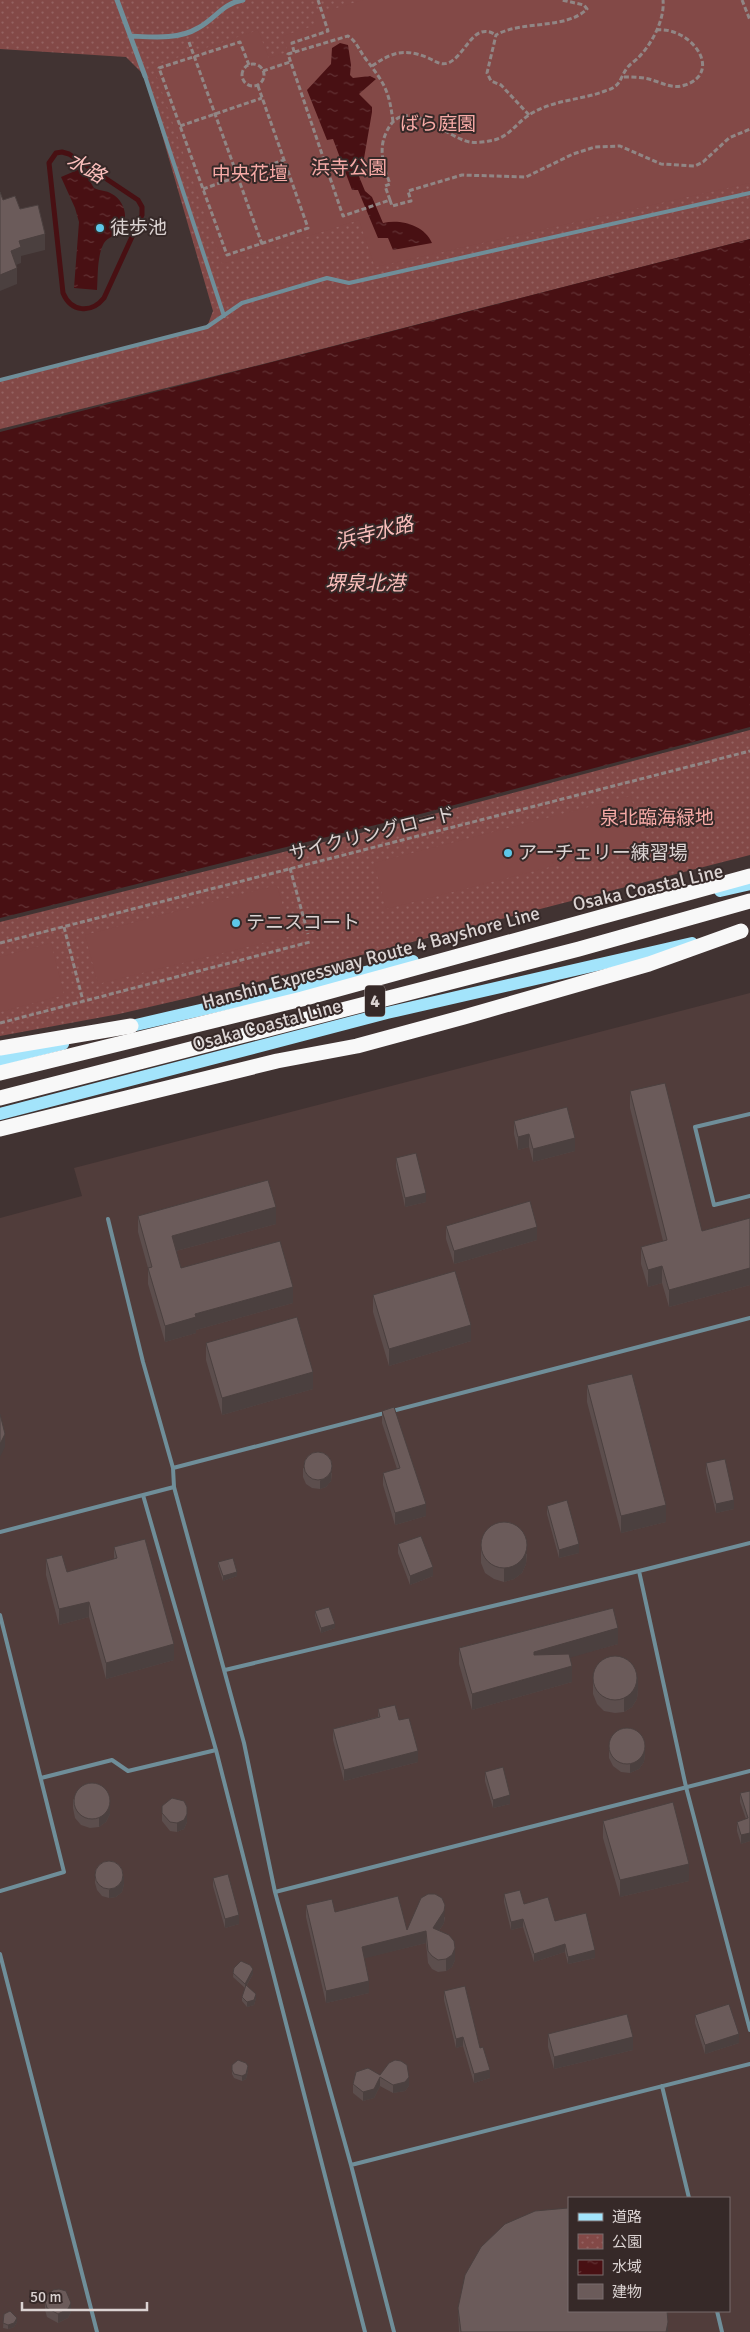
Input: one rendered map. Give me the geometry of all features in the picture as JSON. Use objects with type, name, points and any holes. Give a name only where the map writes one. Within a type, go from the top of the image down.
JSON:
[{"type":"highway","name":"Hanshin Expressway Route 4 Bayshore Line","points":[[0,1073],[302,999],[750,876]]},
{"type":"highway","name":"4","points":[[0,1098],[579,949],[750,901]]},
{"type":"highway","name":"4","points":[[0,1129],[277,1061],[357,1046],[649,964],[746,930]]},
{"type":"highway","points":[[0,1048],[131,1026]]},
{"type":"main road","name":"Osaka Coastal Line","points":[[0,1060],[131,1026],[750,884]]},
{"type":"main road","name":"Osaka Coastal Line","points":[[0,1114],[387,1014],[746,930]]},
{"type":"street","points":[[117,0],[145,76]]},
{"type":"street","points":[[130,36],[172,37],[186,33],[198,29],[230,1],[243,0]]},
{"type":"lane","points":[[145,76],[224,316]]},
{"type":"lane","points":[[0,380],[207,327],[242,303],[327,278],[349,283],[750,192]]},
{"type":"lane","points":[[750,1114],[695,1127],[714,1205],[750,1196]]},
{"type":"lane","points":[[108,1219],[143,1362],[172,1468],[174,1487],[244,1743],[275,1892],[352,2165],[394,2332]]},
{"type":"lane","points":[[172,1468],[750,1318]]},
{"type":"lane","points":[[0,1532],[174,1487]]},
{"type":"lane","points":[[143,1495],[216,1750],[365,2332]]},
{"type":"lane","points":[[225,1670],[639,1572],[750,1542]]},
{"type":"lane","points":[[639,1572],[686,1787],[750,2030]]},
{"type":"lane","points":[[0,1615],[64,1872],[0,1892]]},
{"type":"lane","points":[[41,1778],[112,1760],[128,1771],[216,1750]]},
{"type":"lane","points":[[275,1892],[750,1771]]},
{"type":"lane","points":[[0,1954],[97,2332]]},
{"type":"lane","points":[[352,2165],[750,2064]]},
{"type":"lane","points":[[662,2086],[690,2197]]},
{"type":"lane","points":[[717,2312],[722,2332]]},
{"type":"path","points":[[294,52],[292,43],[328,31],[318,0]]},
{"type":"path","points":[[372,66],[395,52],[408,53],[445,64],[460,56],[476,34],[484,31],[496,35],[518,26],[546,24],[582,15],[587,9],[584,5],[562,0]]},
{"type":"path","points":[[663,0],[664,10],[656,30],[640,57],[626,69],[624,77],[616,86],[605,92],[562,103],[530,115],[508,135],[492,141],[470,142],[452,136],[431,122],[420,118],[407,116],[393,122],[381,143],[385,171],[390,184],[385,186],[392,206],[411,201],[408,191],[462,175],[526,177],[540,172],[573,154],[595,147],[620,146],[661,164],[694,166],[703,162],[729,138],[750,129]]},
{"type":"path","points":[[742,0],[750,20]]},
{"type":"path","points":[[624,77],[640,77],[675,87],[686,85],[698,77],[703,65],[702,56],[693,44],[684,35],[662,29],[656,30]]},
{"type":"path","points":[[186,33],[236,177],[262,244]]},
{"type":"path","points":[[496,35],[488,73],[491,81],[501,85],[530,115]]},
{"type":"path","points":[[390,200],[343,216],[288,54],[348,36],[355,40],[387,90],[393,122]]},
{"type":"path","points":[[249,64],[240,42],[159,68],[227,256],[308,228],[258,86]]},
{"type":"path","points":[[263,71],[290,62]]},
{"type":"path","points":[[249,64],[258,65],[263,71],[263,78],[258,86]]},
{"type":"path","points":[[249,64],[242,71],[242,78],[246,84],[258,86]]},
{"type":"path","points":[[180,126],[262,98]]},
{"type":"path","points":[[203,189],[284,160]]},
{"type":"path","name":"サイクリングロード","points":[[0,943],[750,751]]},
{"type":"path","points":[[290,868],[308,934]]},
{"type":"path","points":[[64,927],[84,1001]]},
{"type":"path","points":[[0,1023],[310,942]]},
{"type":"shaded area","points":[[750,993],[750,2332],[0,2332],[0,1218],[82,1196],[74,1168]]},
{"type":"green space","name":"浜寺公園","points":[[0,0],[750,0],[750,239],[267,363],[0,429],[0,380],[207,327],[213,311],[145,76],[126,57],[0,49]]},
{"type":"green space","name":"ばら庭園","points":[[363,0],[750,0],[750,183],[375,267],[359,220],[222,264],[153,66],[258,30],[269,58],[288,52],[283,36],[316,25],[313,15]]},
{"type":"green space","name":"泉北臨海緑地","points":[[750,730],[750,855],[257,982],[119,1014],[0,1036],[0,922],[377,829]]},
{"type":"green space","name":"アーチェリー練習場","points":[[631,796],[643,843],[386,909],[374,863]]},
{"type":"green space","points":[[277,885],[291,936],[98,984],[85,935]]},
{"type":"green space","points":[[51,943],[64,995],[0,1012],[0,957]]},
{"type":"water","points":[[340,43],[348,45],[351,65],[350,75],[353,78],[370,76],[376,79],[359,94],[372,107],[362,170],[358,174],[365,191],[372,197],[383,223],[397,222],[411,225],[424,232],[432,243],[393,250],[388,238],[378,238],[358,190],[352,190],[333,139],[327,140],[307,90],[331,64],[332,48]]},
{"type":"water","name":"徒歩池","points":[[82,168],[94,188],[112,194],[120,201],[125,211],[122,227],[104,243],[100,253],[97,290],[74,288],[79,222],[61,177]]},
{"type":"water","name":"堺泉北港","points":[[750,239],[750,727],[424,813],[0,918],[0,432]]},
{"type":"building","points":[[0,192],[3,200],[15,196],[20,209],[38,205],[45,234],[19,241],[21,247],[11,251],[17,268],[0,275]]},
{"type":"building","points":[[665,1083],[702,1231],[750,1218],[750,1268],[669,1290],[662,1266],[648,1270],[641,1247],[667,1240],[630,1091]]},
{"type":"building","points":[[567,1107],[575,1138],[533,1149],[529,1134],[518,1137],[514,1121]]},
{"type":"building","points":[[416,1153],[426,1193],[405,1198],[396,1158]]},
{"type":"building","points":[[268,1180],[276,1207],[172,1236],[181,1268],[280,1241],[293,1287],[195,1314],[196,1317],[165,1326],[148,1268],[152,1267],[138,1216]]},
{"type":"building","points":[[530,1201],[537,1227],[454,1251],[446,1226]]},
{"type":"building","points":[[455,1271],[471,1325],[389,1349],[373,1295]]},
{"type":"building","points":[[297,1317],[313,1372],[222,1398],[206,1343]]},
{"type":"building","points":[[632,1374],[666,1505],[621,1516],[587,1385]]},
{"type":"building","points":[[394,1407],[426,1504],[395,1513],[383,1473],[400,1468],[382,1411]]},
{"type":"building","points":[[0,1414],[5,1434],[0,1444]]},
{"type":"building","points":[[318,1452],[328,1456],[332,1466],[328,1476],[318,1480],[308,1476],[304,1466],[308,1456]]},
{"type":"building","points":[[725,1459],[734,1500],[716,1504],[706,1463]]},
{"type":"building","points":[[567,1500],[579,1544],[559,1550],[547,1506]]},
{"type":"building","points":[[500,1522],[508,1522],[517,1526],[523,1532],[527,1545],[523,1558],[517,1564],[508,1568],[500,1568],[491,1564],[485,1558],[481,1549],[481,1541],[485,1532],[491,1526]]},
{"type":"building","points":[[421,1536],[433,1567],[410,1576],[398,1544]]},
{"type":"building","points":[[145,1539],[174,1644],[106,1663],[89,1602],[59,1609],[46,1559],[62,1555],[67,1572],[117,1558],[114,1547]]},
{"type":"building","points":[[233,1558],[237,1572],[223,1576],[218,1562]]},
{"type":"building","points":[[329,1607],[335,1624],[321,1628],[315,1611]]},
{"type":"building","points":[[613,1608],[618,1628],[534,1652],[534,1655],[569,1654],[572,1666],[472,1694],[459,1648]]},
{"type":"building","points":[[619,1656],[631,1662],[636,1669],[636,1687],[631,1694],[624,1699],[611,1700],[603,1697],[596,1690],[593,1674],[596,1666],[603,1659]]},
{"type":"building","points":[[395,1705],[399,1720],[409,1718],[418,1751],[344,1770],[333,1729],[380,1717],[378,1709]]},
{"type":"building","points":[[627,1728],[640,1733],[645,1746],[640,1759],[627,1764],[614,1759],[609,1746],[614,1733]]},
{"type":"building","points":[[503,1767],[510,1795],[493,1800],[485,1772]]},
{"type":"building","points":[[92,1783],[99,1784],[105,1788],[109,1794],[109,1808],[105,1814],[99,1818],[92,1819],[85,1818],[79,1814],[75,1808],[74,1801],[75,1794],[79,1788],[85,1784]]},
{"type":"building","points":[[750,1791],[750,1833],[741,1835],[737,1822],[748,1818],[740,1793]]},
{"type":"building","points":[[172,1798],[184,1801],[187,1807],[187,1814],[184,1820],[177,1823],[170,1822],[162,1813],[162,1806]]},
{"type":"building","points":[[673,1802],[689,1864],[620,1880],[603,1821]]},
{"type":"building","points":[[109,1861],[119,1865],[123,1875],[119,1885],[109,1889],[99,1885],[95,1875],[99,1865]]},
{"type":"building","points":[[228,1874],[239,1915],[225,1919],[213,1878]]},
{"type":"building","points":[[520,1890],[524,1904],[548,1897],[555,1921],[586,1913],[595,1950],[568,1957],[565,1944],[534,1954],[523,1919],[511,1922],[504,1894]]},
{"type":"building","points":[[428,1894],[435,1894],[442,1898],[445,1905],[444,1911],[433,1928],[449,1935],[454,1941],[455,1948],[452,1955],[446,1959],[438,1960],[432,1956],[428,1951],[426,1931],[362,1947],[369,1981],[326,1991],[306,1905],[332,1899],[335,1912],[398,1896],[407,1930],[421,1898]]},
{"type":"building","points":[[241,1961],[250,1965],[253,1969],[245,1984],[233,1973],[234,1968]]},
{"type":"building","points":[[246,1985],[256,1994],[254,2000],[247,2002],[242,1997]]},
{"type":"building","points":[[465,1986],[480,2048],[483,2047],[490,2070],[474,2074],[463,2037],[456,2039],[444,1991]]},
{"type":"building","points":[[729,2004],[739,2034],[705,2045],[695,2015]]},
{"type":"building","points":[[627,2014],[633,2037],[554,2057],[548,2034]]},
{"type":"building","points":[[238,2060],[246,2063],[248,2066],[246,2074],[242,2076],[234,2074],[232,2070],[232,2065]]},
{"type":"building","points":[[395,2060],[407,2065],[409,2077],[405,2082],[393,2085],[380,2077],[374,2089],[363,2092],[353,2084],[356,2072],[368,2068],[380,2075],[389,2063]]},
{"type":"building","points":[[568,2208],[568,2312],[667,2312],[666,2332],[461,2332],[458,2308],[465,2275],[481,2247],[505,2224],[535,2211]]},
{"type":"building","points":[[53,2290],[66,2291],[71,2303],[68,2309],[58,2314],[47,2308],[45,2301],[47,2295]]},
{"type":"building","points":[[10,2311],[17,2318],[14,2323],[8,2325],[3,2323],[4,2314]]},
{"type":"waterway","name":"水路","points":[[62,152],[69,154],[138,200],[142,207],[142,215],[104,298],[93,307],[82,309],[71,304],[63,293],[49,163],[56,153],[62,152]]},
{"type":"place","name":"徒歩池","points":[[100,228]]},
{"type":"place","name":"アーチェリー練習場","points":[[508,853]]},
{"type":"place","name":"テニスコート","points":[[236,923]]},
{"type":"park label","name":"中央花壇","points":[[250,174]]},
{"type":"water label","name":"浜寺水路","points":[[374,533]]}]
